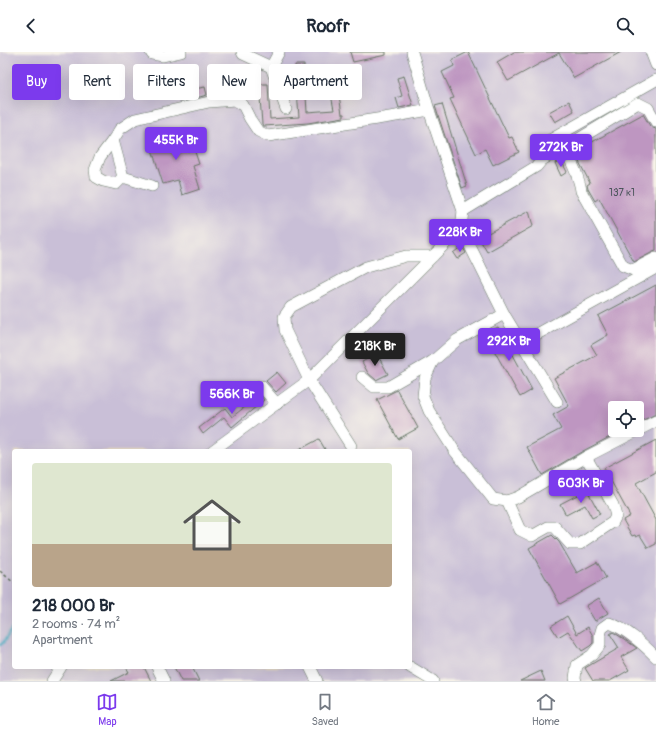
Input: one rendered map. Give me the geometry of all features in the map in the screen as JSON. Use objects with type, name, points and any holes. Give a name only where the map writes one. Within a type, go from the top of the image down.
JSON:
[{"type":"street","points":[[151,52],[152,54],[163,56],[181,52]]},
{"type":"street","points":[[242,52],[243,54],[269,66]]},
{"type":"street","points":[[273,64],[279,52]]},
{"type":"street","points":[[412,52],[429,110],[463,211],[461,228],[504,314],[556,402]]},
{"type":"street","points":[[651,52],[656,65]]},
{"type":"street","points":[[542,160],[550,140],[656,80]]},
{"type":"street","points":[[124,176],[116,184],[103,181],[96,177],[95,170],[100,157],[120,129],[135,119],[209,102],[235,100],[243,105],[258,131],[268,136],[429,110]]},
{"type":"street","points":[[283,100],[286,110]]},
{"type":"street","points":[[463,211],[536,166],[542,160],[638,103],[648,108],[656,122]]},
{"type":"street","points":[[113,140],[124,176]]},
{"type":"street","points":[[559,151],[564,153],[569,158],[580,182],[581,190],[623,266],[633,270],[656,258]]},
{"type":"street","points":[[124,176],[152,186]]},
{"type":"street","points":[[215,449],[309,380],[461,228]]},
{"type":"street","points":[[351,446],[309,380],[286,330],[284,318],[291,307],[366,267],[406,256],[433,256]]},
{"type":"street","points":[[522,343],[656,268]]},
{"type":"street","points":[[362,377],[374,387],[388,387],[433,361],[456,340],[504,314]]},
{"type":"street","points":[[433,361],[425,378],[423,396],[429,411],[454,450],[493,499],[507,501],[518,497],[586,458],[656,421]]},
{"type":"street","points":[[261,386],[277,404]]},
{"type":"street","points":[[507,501],[520,530],[532,536],[548,527],[555,527],[570,544],[580,544],[613,522],[616,516],[613,505],[586,458]]},
{"type":"street","points":[[576,681],[577,665],[592,655],[600,645],[602,628],[609,623],[617,626],[644,644],[656,657]]},
{"type":"street","points":[[412,668],[433,681]]},
{"type":"street","points":[[52,681],[61,669]]},
{"type":"street","points":[[158,669],[164,681]]},
{"type":"street","points":[[311,669],[317,681]]},
{"type":"path","points":[[0,571],[12,581]]},
{"type":"shaded area","points":[[0,52],[656,52],[656,681],[0,681]]},
{"type":"building","points":[[350,52],[386,52],[386,55],[353,62]]},
{"type":"building","points":[[468,52],[509,138],[512,137],[519,152],[493,165],[485,149],[476,154],[450,99],[454,98],[442,72],[454,66],[452,60]]},
{"type":"building","points":[[514,52],[621,52],[574,78],[559,53],[508,81],[497,62]]},
{"type":"building","points":[[404,76],[413,105],[399,108],[396,98],[402,96],[397,78]]},
{"type":"building","points":[[261,84],[268,84],[270,119],[299,117],[298,100],[306,100],[307,112],[334,110],[332,100],[340,100],[342,114],[344,114],[344,117],[308,123],[263,126],[260,100]]},
{"type":"building","points":[[205,87],[207,95],[199,97],[199,88]]},
{"type":"building","points":[[569,101],[574,111],[555,122],[549,112]]},
{"type":"building","points":[[442,104],[467,186],[462,188],[435,106]]},
{"type":"building","points":[[643,114],[650,126],[656,129],[656,251],[634,262],[599,198],[595,201],[588,189],[587,185],[590,183],[574,152]]},
{"type":"building","points":[[182,130],[188,151],[194,149],[199,164],[193,166],[200,189],[182,195],[178,180],[163,184],[149,140]]},
{"type":"building","points":[[561,160],[567,172],[561,176],[555,163]]},
{"type":"building","points":[[529,211],[533,226],[487,252],[479,238]]},
{"type":"building","points":[[462,246],[466,253],[457,259],[453,253]]},
{"type":"building","points":[[656,285],[656,414],[644,420],[644,401],[608,401],[608,437],[610,437],[542,475],[527,447],[561,429],[553,415],[569,406],[554,378],[597,355],[591,345],[608,335],[598,316]]},
{"type":"building","points":[[498,327],[532,390],[520,397],[485,334]]},
{"type":"building","points":[[377,354],[388,374],[376,380],[368,373],[362,362]]},
{"type":"building","points":[[277,372],[286,383],[276,392],[266,381]]},
{"type":"building","points":[[397,390],[418,428],[398,439],[377,400]]},
{"type":"building","points":[[260,395],[264,400],[232,427],[224,417],[203,434],[199,428],[225,408],[232,417]]},
{"type":"building","points":[[319,439],[325,449],[301,449]]},
{"type":"building","points":[[656,440],[656,472],[636,483],[656,520],[656,544],[648,548],[640,535],[636,537],[635,535],[632,536],[623,520],[630,516],[604,468]]},
{"type":"building","points":[[587,490],[600,514],[592,518],[585,505],[566,515],[560,504]]},
{"type":"building","points":[[552,535],[559,542],[577,573],[597,562],[606,578],[560,604],[529,548]]},
{"type":"building","points":[[599,598],[608,613],[595,621],[586,606]]},
{"type":"building","points":[[567,616],[577,634],[588,627],[593,636],[593,643],[582,651],[568,631],[558,637],[551,626]]},
{"type":"building","points":[[613,632],[637,648],[621,657],[629,670],[610,681],[593,681],[585,668],[619,648],[610,634]]},
{"type":"building","points":[[127,669],[145,669],[151,681],[111,681],[129,672]]},
{"type":"building","points":[[175,669],[193,669],[199,681],[181,681]]},
{"type":"building","points":[[541,671],[545,681],[520,681]]},
{"type":"waterway","points":[[0,645],[12,629]]}]
